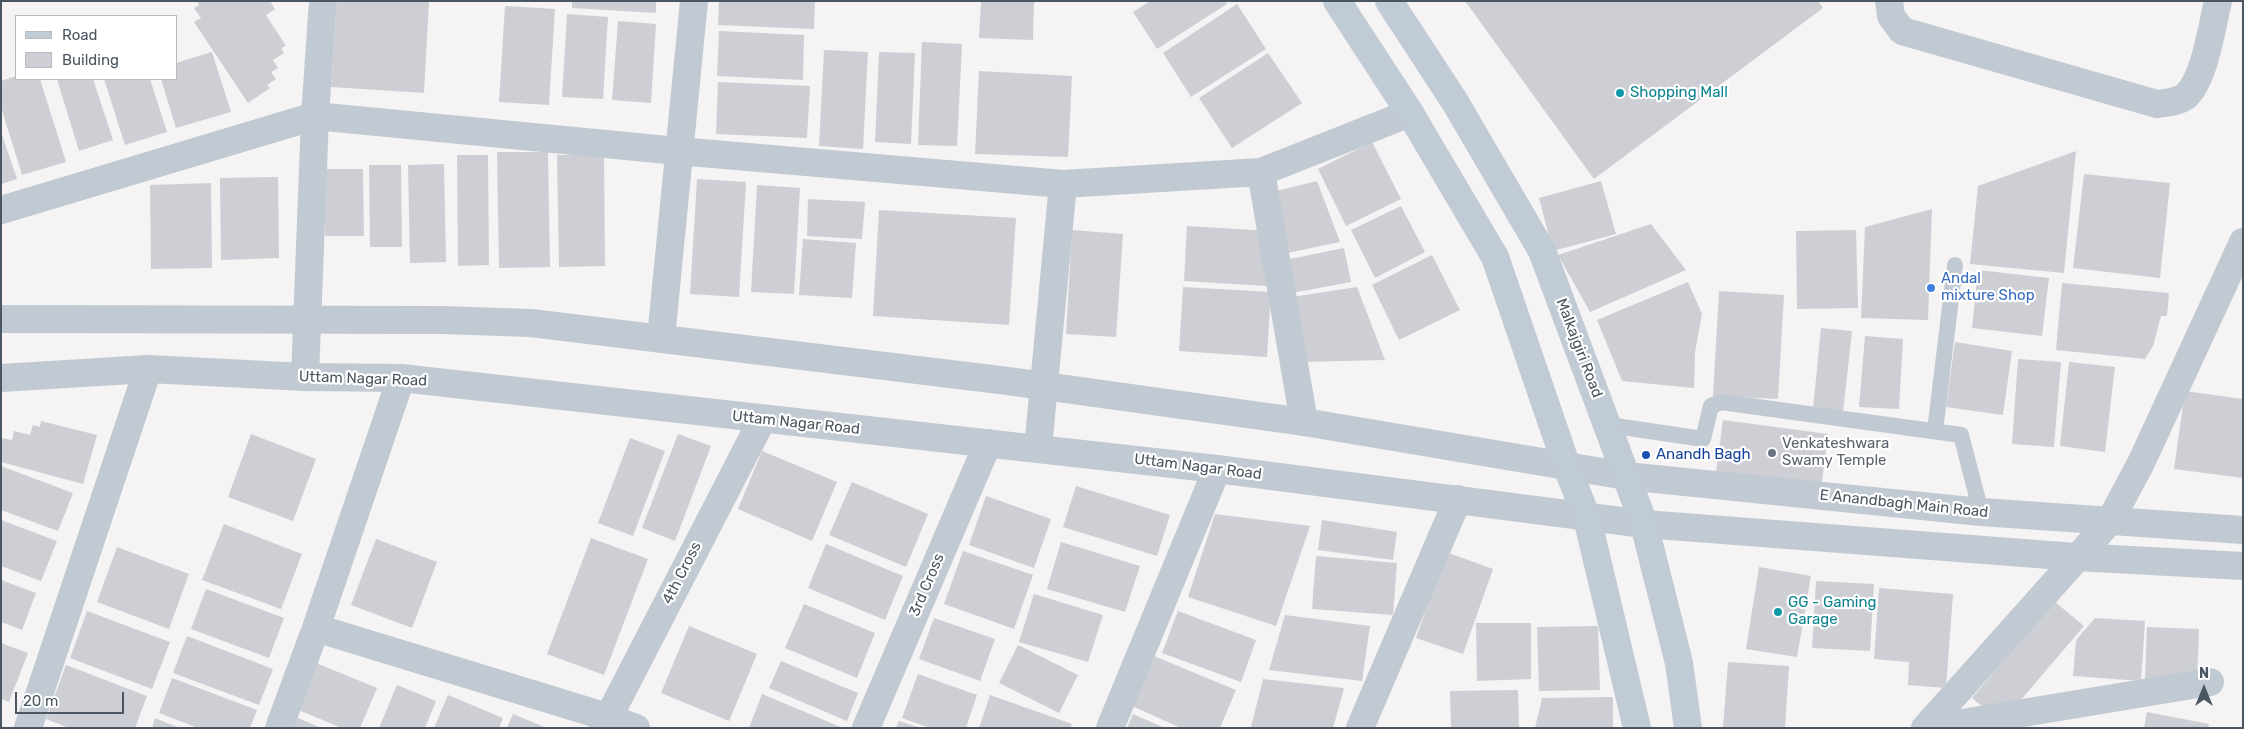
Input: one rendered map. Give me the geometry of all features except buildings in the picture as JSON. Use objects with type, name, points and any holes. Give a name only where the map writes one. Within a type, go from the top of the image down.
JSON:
[{"type":"main road","points":[[1337,1],[1410,113],[1495,257],[1567,467],[1587,518],[1637,728]]},
{"type":"main road","name":"Malkajgiri Road","points":[[1389,1],[1455,102],[1542,251],[1609,425],[1644,524],[1680,663],[1688,728]]},
{"type":"street","points":[[305,377],[314,116],[323,1]]},
{"type":"street","points":[[661,338],[694,1]]},
{"type":"street","points":[[1889,1],[1891,16],[1902,31],[2157,104],[2173,102],[2186,95],[2198,76],[2218,1]]},
{"type":"street","points":[[1,210],[314,116],[678,151],[1063,184],[1262,172],[1410,113]]},
{"type":"street","points":[[1262,172],[1304,422]]},
{"type":"street","points":[[1038,448],[1063,184]]},
{"type":"street","points":[[1925,728],[2110,521],[2141,463],[2243,242]]},
{"type":"street","points":[[1,319],[443,320],[531,323],[1044,387],[1304,422],[1567,467]]},
{"type":"street","points":[[28,728],[148,369]]},
{"type":"street","name":"Uttam Nagar Road","points":[[1,378],[148,369],[305,377],[401,378],[762,420],[1038,448],[1217,469],[1458,499],[1587,518]]},
{"type":"street","points":[[279,728],[316,628],[401,378]]},
{"type":"street","name":"4th Cross","points":[[605,722],[762,420]]},
{"type":"street","name":"3rd Cross","points":[[866,728],[988,443]]},
{"type":"street","name":"E Anandbagh Main Road","points":[[1567,467],[1626,476],[1981,512],[2243,530]]},
{"type":"street","points":[[1110,728],[1217,469]]},
{"type":"street","points":[[1360,728],[1458,499]]},
{"type":"street","points":[[1587,518],[2076,557],[2243,566]]},
{"type":"street","points":[[316,628],[605,722],[636,728]]},
{"type":"street","points":[[1932,728],[2004,721],[2210,682]]},
{"type":"lane","points":[[1935,432],[1956,265]]},
{"type":"lane","points":[[1609,425],[1703,439],[1711,406],[1721,402],[1961,435],[1981,512]]},
{"type":"place","name":"Shopping Mall","points":[[1620,93]]},
{"type":"place","name":"Andal mixture Shop","points":[[1931,288]]},
{"type":"place","name":"Venkateshwara Swamy Temple","points":[[1772,453]]},
{"type":"place","name":"Anandh Bagh","points":[[1646,455]]},
{"type":"place","name":"GG - Gaming Garage","points":[[1778,612]]}]
